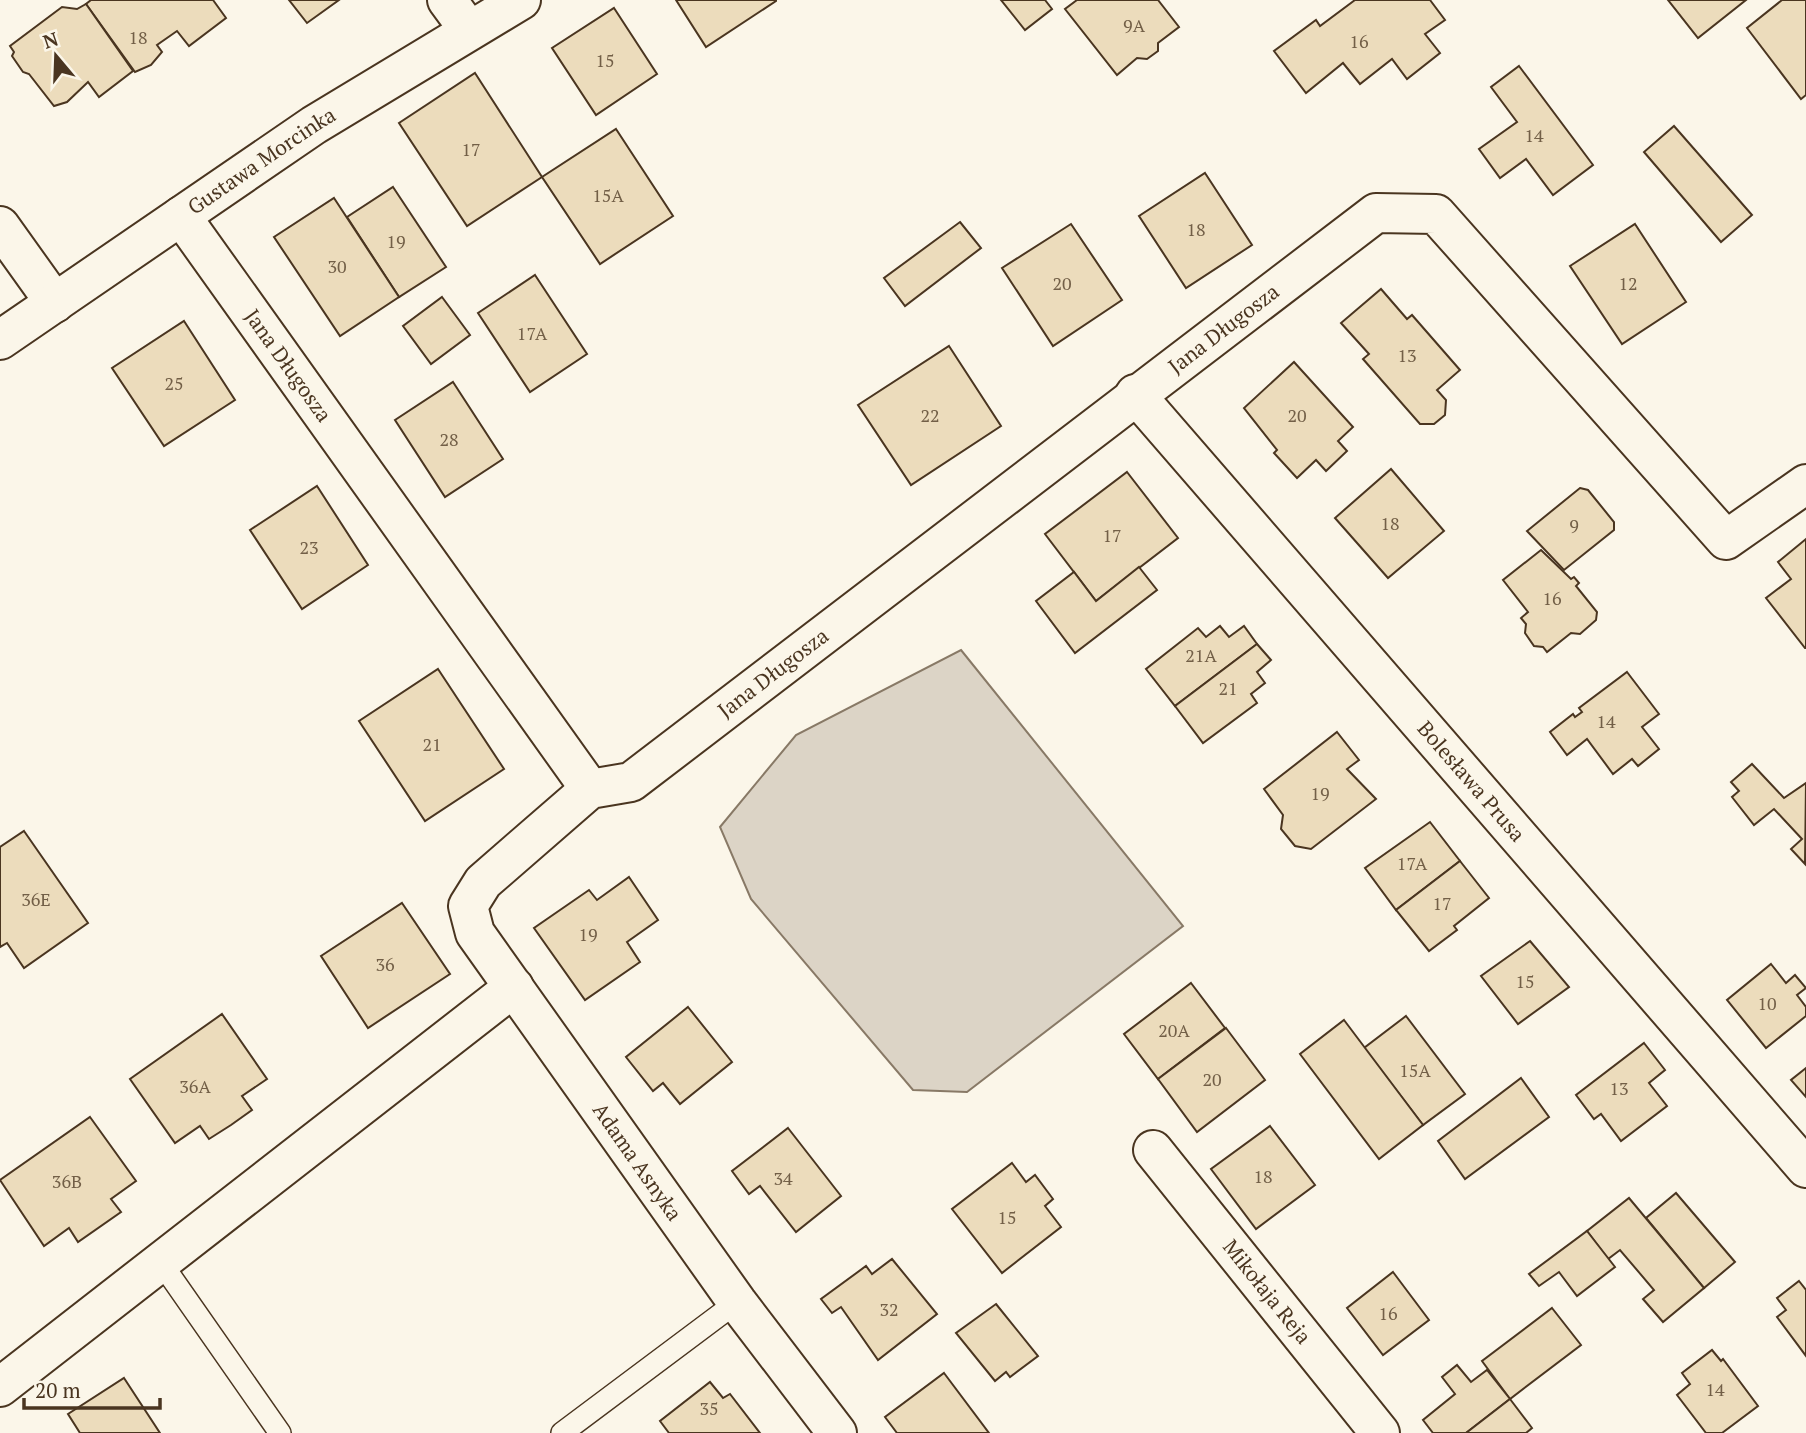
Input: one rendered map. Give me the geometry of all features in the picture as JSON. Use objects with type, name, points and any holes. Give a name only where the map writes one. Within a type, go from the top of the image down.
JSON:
[{"type":"street","name":"Gustawa Morcinka","points":[[5,337],[314,125],[458,15],[521,0]]},
{"type":"street","name":"Jana Długosza","points":[[181,216],[590,789],[631,782],[1135,394],[1376,213],[1436,214],[1726,540],[1806,484]]},
{"type":"street","points":[[0,226],[55,303]]},
{"type":"street","name":"Bolesława Prusa","points":[[1135,394],[1806,1168]]},
{"type":"street","name":"Adama Asnyka","points":[[590,789],[483,882],[468,906],[475,933],[737,1302],[837,1433]]},
{"type":"street","points":[[0,1387],[162,1264],[514,987]]},
{"type":"street","name":"Mikołaja Reja","points":[[1153,1150],[1380,1433]]},
{"type":"lane","points":[[162,1264],[280,1433]]},
{"type":"lane","points":[[562,1433],[737,1302]]},
{"type":"shaded area","points":[[961,650],[1183,926],[967,1092],[913,1090],[751,899],[720,827],[796,735]]},
{"type":"building","points":[[91,0],[213,0],[226,18],[189,46],[177,31],[157,45],[162,52],[151,65],[135,72],[86,4]]},
{"type":"building","points":[[289,0],[339,0],[307,23]]},
{"type":"building","points":[[676,0],[776,0],[776,1],[706,47]]},
{"type":"building","points":[[1001,0],[1045,0],[1052,9],[1025,30]]},
{"type":"building","points":[[1077,0],[1158,0],[1179,27],[1158,43],[1158,51],[1147,59],[1137,58],[1117,75],[1065,9]]},
{"type":"building","points":[[1355,0],[1430,0],[1445,20],[1425,34],[1440,53],[1407,79],[1392,59],[1360,84],[1343,63],[1306,93],[1274,51],[1316,20],[1320,26]]},
{"type":"building","points":[[1668,0],[1746,0],[1698,38]]},
{"type":"building","points":[[1782,0],[1806,0],[1806,95],[1801,99],[1747,28]]},
{"type":"building","points":[[86,4],[133,71],[99,97],[88,82],[67,102],[54,106],[29,74],[23,72],[12,56],[14,52],[10,46],[62,7],[77,9]]},
{"type":"building","points":[[614,8],[657,74],[596,115],[552,48]]},
{"type":"building","points":[[1519,66],[1593,165],[1553,195],[1526,159],[1500,178],[1479,149],[1517,122],[1491,87]]},
{"type":"building","points":[[475,73],[542,177],[467,226],[399,123]]},
{"type":"building","points":[[1674,126],[1752,215],[1721,242],[1644,152]]},
{"type":"building","points":[[616,129],[673,216],[600,264],[542,177]]},
{"type":"building","points":[[1205,173],[1252,245],[1186,288],[1139,216]]},
{"type":"building","points":[[393,187],[446,267],[399,297],[347,217]]},
{"type":"building","points":[[334,198],[399,297],[340,336],[274,237]]},
{"type":"building","points":[[960,222],[981,248],[905,306],[884,278]]},
{"type":"building","points":[[1071,224],[1122,300],[1053,346],[1002,268]]},
{"type":"building","points":[[1635,224],[1686,302],[1622,344],[1570,266]]},
{"type":"building","points":[[535,275],[587,354],[530,392],[478,313]]},
{"type":"building","points":[[1381,289],[1407,319],[1412,315],[1460,370],[1437,390],[1446,400],[1445,415],[1434,424],[1420,424],[1363,359],[1369,354],[1341,323]]},
{"type":"building","points":[[442,297],[470,335],[431,364],[403,326]]},
{"type":"building","points":[[184,321],[235,400],[164,446],[112,368]]},
{"type":"building","points":[[949,346],[1001,426],[911,485],[858,405]]},
{"type":"building","points":[[1294,362],[1353,427],[1338,441],[1347,451],[1326,471],[1316,460],[1297,478],[1274,453],[1277,450],[1244,408]]},
{"type":"building","points":[[453,382],[503,459],[445,497],[395,420]]},
{"type":"building","points":[[1391,469],[1444,531],[1388,578],[1335,518]]},
{"type":"building","points":[[1127,472],[1178,538],[1096,601],[1045,534]]},
{"type":"building","points":[[317,486],[368,565],[302,609],[250,530]]},
{"type":"building","points":[[1580,488],[1588,490],[1614,522],[1614,530],[1564,570],[1527,531]]},
{"type":"building","points":[[1806,539],[1805,648],[1766,598],[1791,579],[1778,562]]},
{"type":"building","points":[[1541,550],[1571,579],[1574,577],[1579,583],[1576,586],[1597,612],[1596,620],[1580,634],[1571,633],[1547,652],[1543,647],[1534,646],[1525,633],[1526,624],[1521,618],[1528,612],[1503,580]]},
{"type":"building","points":[[1139,567],[1157,590],[1075,653],[1036,601],[1074,572],[1096,601]]},
{"type":"building","points":[[1220,626],[1229,637],[1244,626],[1257,644],[1175,706],[1146,669],[1198,628],[1206,637]]},
{"type":"building","points":[[1257,644],[1271,660],[1257,672],[1265,683],[1251,694],[1257,703],[1203,743],[1175,706]]},
{"type":"building","points":[[438,669],[504,769],[425,821],[359,721]]},
{"type":"building","points":[[1627,672],[1659,714],[1642,727],[1659,749],[1638,766],[1632,759],[1613,774],[1587,739],[1567,755],[1550,732],[1573,714],[1575,717],[1582,712],[1579,708]]},
{"type":"building","points":[[1337,732],[1359,760],[1347,769],[1376,799],[1311,849],[1295,846],[1281,829],[1283,815],[1264,789]]},
{"type":"building","points":[[1752,764],[1784,798],[1806,783],[1805,864],[1791,849],[1802,839],[1774,809],[1754,825],[1732,797],[1739,791],[1731,782]]},
{"type":"building","points":[[1430,822],[1460,861],[1396,910],[1365,868]]},
{"type":"building","points":[[24,831],[88,923],[24,968],[7,943],[0,947],[0,847]]},
{"type":"building","points":[[1460,861],[1489,898],[1454,926],[1457,930],[1429,951],[1396,910]]},
{"type":"building","points":[[629,877],[658,920],[627,942],[640,962],[585,1000],[534,928],[589,890],[597,900]]},
{"type":"building","points":[[402,903],[450,974],[368,1028],[321,956]]},
{"type":"building","points":[[1530,941],[1569,987],[1518,1024],[1481,976]]},
{"type":"building","points":[[1771,964],[1786,983],[1795,975],[1806,988],[1797,995],[1806,1007],[1806,1016],[1766,1048],[1727,1000]]},
{"type":"building","points":[[1191,983],[1225,1028],[1158,1079],[1124,1034]]},
{"type":"building","points":[[688,1007],[732,1062],[680,1104],[663,1083],[653,1091],[626,1057]]},
{"type":"building","points":[[222,1014],[267,1079],[242,1096],[252,1110],[231,1125],[209,1139],[200,1126],[175,1143],[130,1079]]},
{"type":"building","points":[[1406,1016],[1465,1094],[1423,1125],[1364,1048]]},
{"type":"building","points":[[1344,1020],[1423,1125],[1379,1159],[1300,1054]]},
{"type":"building","points":[[1226,1028],[1265,1080],[1197,1132],[1158,1079]]},
{"type":"building","points":[[1644,1043],[1665,1070],[1649,1083],[1667,1106],[1621,1141],[1601,1114],[1594,1119],[1576,1095]]},
{"type":"building","points":[[1806,1068],[1806,1097],[1791,1080]]},
{"type":"building","points":[[1521,1078],[1549,1117],[1465,1179],[1438,1141]]},
{"type":"building","points":[[90,1117],[136,1181],[111,1199],[121,1212],[78,1242],[69,1228],[44,1246],[0,1180]]},
{"type":"building","points":[[1270,1126],[1315,1185],[1256,1229],[1211,1169]]},
{"type":"building","points":[[788,1128],[841,1196],[796,1232],[760,1186],[749,1194],[732,1171]]},
{"type":"building","points":[[1012,1163],[1026,1182],[1035,1175],[1053,1199],[1045,1206],[1061,1227],[1002,1273],[952,1209]]},
{"type":"building","points":[[1676,1193],[1735,1262],[1704,1288],[1646,1218]]},
{"type":"building","points":[[1629,1198],[1704,1288],[1663,1322],[1643,1299],[1654,1290],[1620,1250],[1608,1259],[1587,1231]]},
{"type":"building","points":[[1587,1231],[1615,1267],[1577,1296],[1559,1272],[1539,1286],[1529,1274]]},
{"type":"building","points":[[892,1259],[937,1314],[878,1360],[841,1307],[832,1313],[821,1299],[866,1266],[872,1274]]},
{"type":"building","points":[[1393,1272],[1429,1320],[1383,1355],[1347,1308]]},
{"type":"building","points":[[1799,1281],[1806,1290],[1806,1356],[1777,1317],[1786,1310],[1777,1298]]},
{"type":"building","points":[[996,1304],[1038,1356],[1010,1377],[1006,1372],[995,1381],[956,1333]]},
{"type":"building","points":[[1552,1308],[1581,1345],[1510,1399],[1482,1361]]},
{"type":"building","points":[[1712,1350],[1721,1361],[1723,1359],[1758,1406],[1722,1433],[1706,1433],[1677,1395],[1690,1384],[1682,1373]]},
{"type":"building","points":[[1457,1365],[1471,1382],[1487,1370],[1510,1399],[1466,1433],[1433,1433],[1423,1420],[1455,1394],[1442,1377]]},
{"type":"building","points":[[944,1373],[989,1433],[897,1433],[885,1417]]},
{"type":"building","points":[[124,1378],[160,1433],[80,1433],[68,1414]]},
{"type":"building","points":[[710,1382],[723,1398],[730,1394],[760,1433],[669,1433],[660,1421]]},
{"type":"building","points":[[1510,1399],[1532,1428],[1526,1433],[1466,1433]]}]
